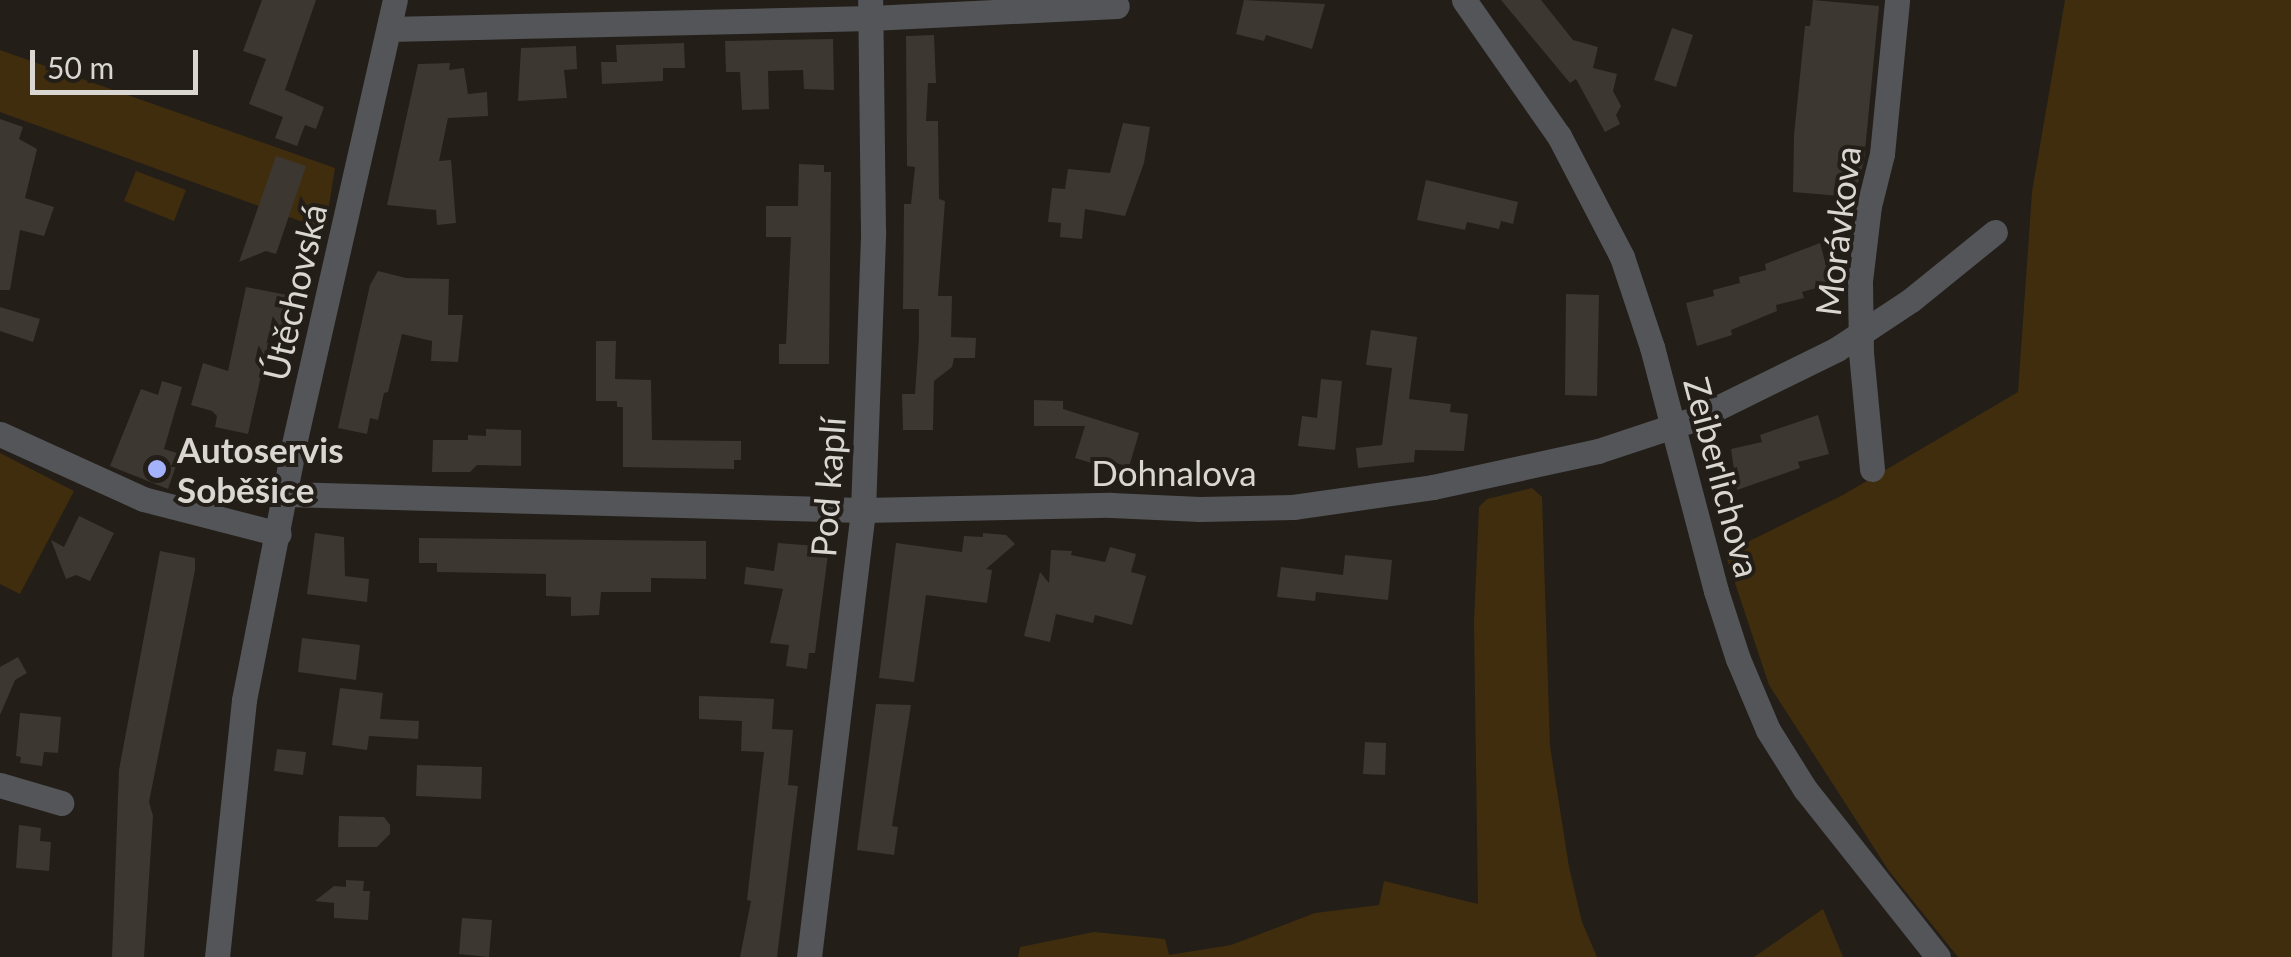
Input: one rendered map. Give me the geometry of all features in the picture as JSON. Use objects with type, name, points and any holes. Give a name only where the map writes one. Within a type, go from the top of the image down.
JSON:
[{"type":"street","name":"Útěchovská","points":[[217,957],[244,700],[396,0]]},
{"type":"street","name":"Zeiberlichova","points":[[1464,0],[1532,92],[1600,209],[1637,298],[1738,659],[1768,730],[1804,789],[1938,957]]},
{"type":"street","name":"Morávkova","points":[[1872,470],[1860,334],[1864,243],[1882,154],[1897,0]]},
{"type":"street","points":[[389,29],[870,9],[1117,6]]},
{"type":"street","name":"Pod kaplí","points":[[809,957],[863,510],[873,231],[870,9]]},
{"type":"street","name":"Dohnalova","points":[[286,494],[863,510],[1293,507],[1508,474],[1673,428],[1811,363],[1860,334],[1911,300],[1995,232]]},
{"type":"street","points":[[0,434],[143,499],[279,534]]},
{"type":"street","points":[[0,785],[62,803]]},
{"type":"shaded area","points":[[2065,0],[2291,0],[2291,957],[1958,957],[1889,871],[1769,685],[1725,553],[1843,495],[2018,392],[2032,192]]},
{"type":"shaded area","points":[[0,50],[335,168],[325,230],[0,112]]},
{"type":"shaded area","points":[[136,171],[186,190],[174,221],[124,201]]},
{"type":"shaded area","points":[[0,453],[74,491],[20,594],[0,584]]},
{"type":"shaded area","points":[[1532,488],[1542,497],[1550,746],[1569,867],[1582,922],[1597,957],[1018,957],[1020,947],[1094,932],[1165,939],[1169,955],[1231,945],[1315,913],[1379,905],[1384,881],[1478,904],[1474,623],[1479,507],[1487,499]]},
{"type":"shaded area","points":[[1823,909],[1843,957],[1754,957]]},
{"type":"building","points":[[262,0],[316,0],[285,90],[324,107],[316,129],[305,125],[297,146],[275,138],[283,117],[249,104],[266,59],[243,51]]},
{"type":"building","points":[[1244,0],[1325,4],[1312,49],[1266,35],[1264,41],[1236,34]]},
{"type":"building","points":[[1501,0],[1541,0],[1573,40],[1598,47],[1593,68],[1617,74],[1613,91],[1621,106],[1616,115],[1620,124],[1605,132],[1576,79],[1570,83]]},
{"type":"building","points":[[1813,0],[1879,6],[1864,161],[1858,183],[1841,181],[1840,196],[1793,192],[1794,135],[1805,26],[1810,26]]},
{"type":"building","points":[[1672,28],[1693,35],[1676,87],[1654,80]]},
{"type":"building","points":[[934,35],[936,83],[928,83],[926,121],[938,121],[939,199],[945,201],[938,296],[952,296],[951,337],[976,338],[975,358],[954,358],[952,367],[934,381],[933,430],[903,430],[902,394],[915,394],[919,337],[919,309],[903,309],[904,204],[911,204],[915,167],[907,166],[906,36]]},
{"type":"building","points":[[833,39],[834,90],[804,89],[803,70],[768,71],[769,109],[742,110],[740,72],[726,72],[725,41]]},
{"type":"building","points":[[684,43],[685,68],[663,68],[663,81],[602,84],[601,62],[617,62],[616,45]]},
{"type":"building","points":[[576,46],[577,69],[564,70],[567,98],[518,101],[521,48]]},
{"type":"building","points":[[450,63],[449,70],[464,68],[468,94],[487,92],[488,116],[448,118],[439,161],[451,160],[456,223],[437,225],[436,210],[387,205],[418,64]]},
{"type":"building","points":[[0,119],[23,127],[19,139],[37,149],[25,198],[54,207],[44,236],[20,230],[10,290],[0,290]]},
{"type":"building","points":[[1123,123],[1150,127],[1144,163],[1125,216],[1085,209],[1082,239],[1060,237],[1061,223],[1048,222],[1052,188],[1065,189],[1068,169],[1110,173]]},
{"type":"building","points":[[276,156],[306,166],[276,254],[266,251],[239,262]]},
{"type":"building","points":[[799,164],[824,165],[824,172],[831,172],[829,364],[779,364],[779,344],[786,344],[791,237],[766,237],[766,206],[798,206]]},
{"type":"building","points":[[1426,180],[1518,202],[1513,224],[1501,221],[1499,229],[1467,222],[1465,230],[1417,220]]},
{"type":"building","points":[[1820,243],[1831,284],[1802,292],[1804,298],[1776,305],[1777,311],[1731,330],[1732,335],[1697,346],[1686,303],[1714,296],[1713,290],[1740,283],[1739,277],[1766,270],[1765,264]]},
{"type":"building","points":[[378,271],[406,278],[449,279],[448,315],[463,315],[458,362],[431,361],[432,341],[402,334],[388,392],[384,393],[378,420],[370,418],[367,434],[338,428],[370,285]]},
{"type":"building","points":[[246,287],[292,296],[285,329],[272,326],[248,434],[215,427],[217,416],[212,411],[191,405],[203,363],[228,371]]},
{"type":"building","points":[[1566,294],[1599,295],[1597,396],[1565,395]]},
{"type":"building","points":[[0,307],[40,319],[33,342],[0,331]]},
{"type":"building","points":[[1371,330],[1417,337],[1409,399],[1451,404],[1450,412],[1468,414],[1464,451],[1415,450],[1414,462],[1358,468],[1356,448],[1382,445],[1392,368],[1366,365]]},
{"type":"building","points":[[596,341],[616,341],[615,379],[651,380],[652,440],[741,441],[741,460],[734,460],[734,469],[623,467],[623,407],[617,407],[617,401],[596,401]]},
{"type":"building","points":[[1321,379],[1342,381],[1335,450],[1298,446],[1302,416],[1317,418]]},
{"type":"building","points":[[162,381],[182,387],[164,449],[180,454],[168,489],[110,466],[141,389],[158,395]]},
{"type":"building","points":[[1034,400],[1063,401],[1063,409],[1139,433],[1129,467],[1103,459],[1101,466],[1075,458],[1085,426],[1034,426]]},
{"type":"building","points":[[1818,415],[1829,454],[1798,462],[1800,468],[1737,490],[1731,449],[1762,442],[1760,435]]},
{"type":"building","points":[[486,429],[521,430],[521,466],[477,465],[470,472],[432,472],[433,440],[468,440],[468,435],[486,436]]},
{"type":"building","points":[[79,516],[114,533],[90,581],[76,575],[66,579],[51,540],[64,547]]},
{"type":"building","points":[[315,533],[344,537],[345,576],[369,579],[367,602],[307,594]]},
{"type":"building","points":[[983,533],[1006,535],[1015,544],[986,569],[992,570],[987,603],[926,595],[914,682],[879,678],[896,543],[962,552],[964,536],[983,537]]},
{"type":"building","points":[[419,538],[706,541],[706,579],[651,578],[651,592],[601,592],[599,615],[571,616],[571,597],[546,596],[546,574],[437,572],[437,563],[419,563]]},
{"type":"building","points":[[778,543],[829,547],[815,653],[809,653],[807,669],[786,666],[789,645],[770,643],[783,589],[744,584],[746,567],[774,571]]},
{"type":"building","points":[[1110,547],[1136,554],[1131,572],[1146,576],[1132,625],[1095,615],[1093,623],[1056,614],[1050,642],[1024,636],[1040,572],[1049,583],[1051,550],[1072,551],[1071,555],[1105,562]]},
{"type":"building","points":[[160,551],[195,558],[195,570],[149,802],[153,816],[144,957],[112,957],[119,770]]},
{"type":"building","points":[[1345,555],[1392,560],[1388,600],[1316,592],[1315,601],[1277,597],[1281,567],[1343,575]]},
{"type":"building","points":[[302,638],[360,645],[356,680],[298,672]]},
{"type":"building","points":[[18,657],[27,673],[15,680],[0,715],[0,667]]},
{"type":"building","points":[[340,688],[383,693],[380,719],[419,721],[418,739],[369,736],[367,750],[332,745]]},
{"type":"building","points":[[699,696],[774,699],[772,729],[793,730],[788,785],[798,786],[777,957],[740,957],[751,901],[747,900],[764,752],[741,751],[742,721],[699,719]]},
{"type":"building","points":[[876,704],[911,705],[892,826],[898,827],[894,855],[857,850]]},
{"type":"building","points":[[20,713],[61,717],[58,753],[44,752],[42,766],[20,763],[21,757],[16,756]]},
{"type":"building","points":[[1365,742],[1386,743],[1385,775],[1363,774]]},
{"type":"building","points":[[277,749],[306,752],[303,775],[274,771]]},
{"type":"building","points":[[417,765],[482,767],[481,799],[416,796]]},
{"type":"building","points":[[339,816],[384,817],[390,834],[377,847],[338,847]]},
{"type":"building","points":[[19,825],[41,828],[40,841],[51,842],[49,871],[16,868]]},
{"type":"building","points":[[346,880],[364,881],[363,891],[370,891],[368,920],[334,918],[334,903],[315,901],[334,886],[346,887]]},
{"type":"building","points":[[462,918],[492,920],[489,957],[459,954]]},
{"type":"place","name":"Autoservis Soběšice","points":[[157,469]]}]
